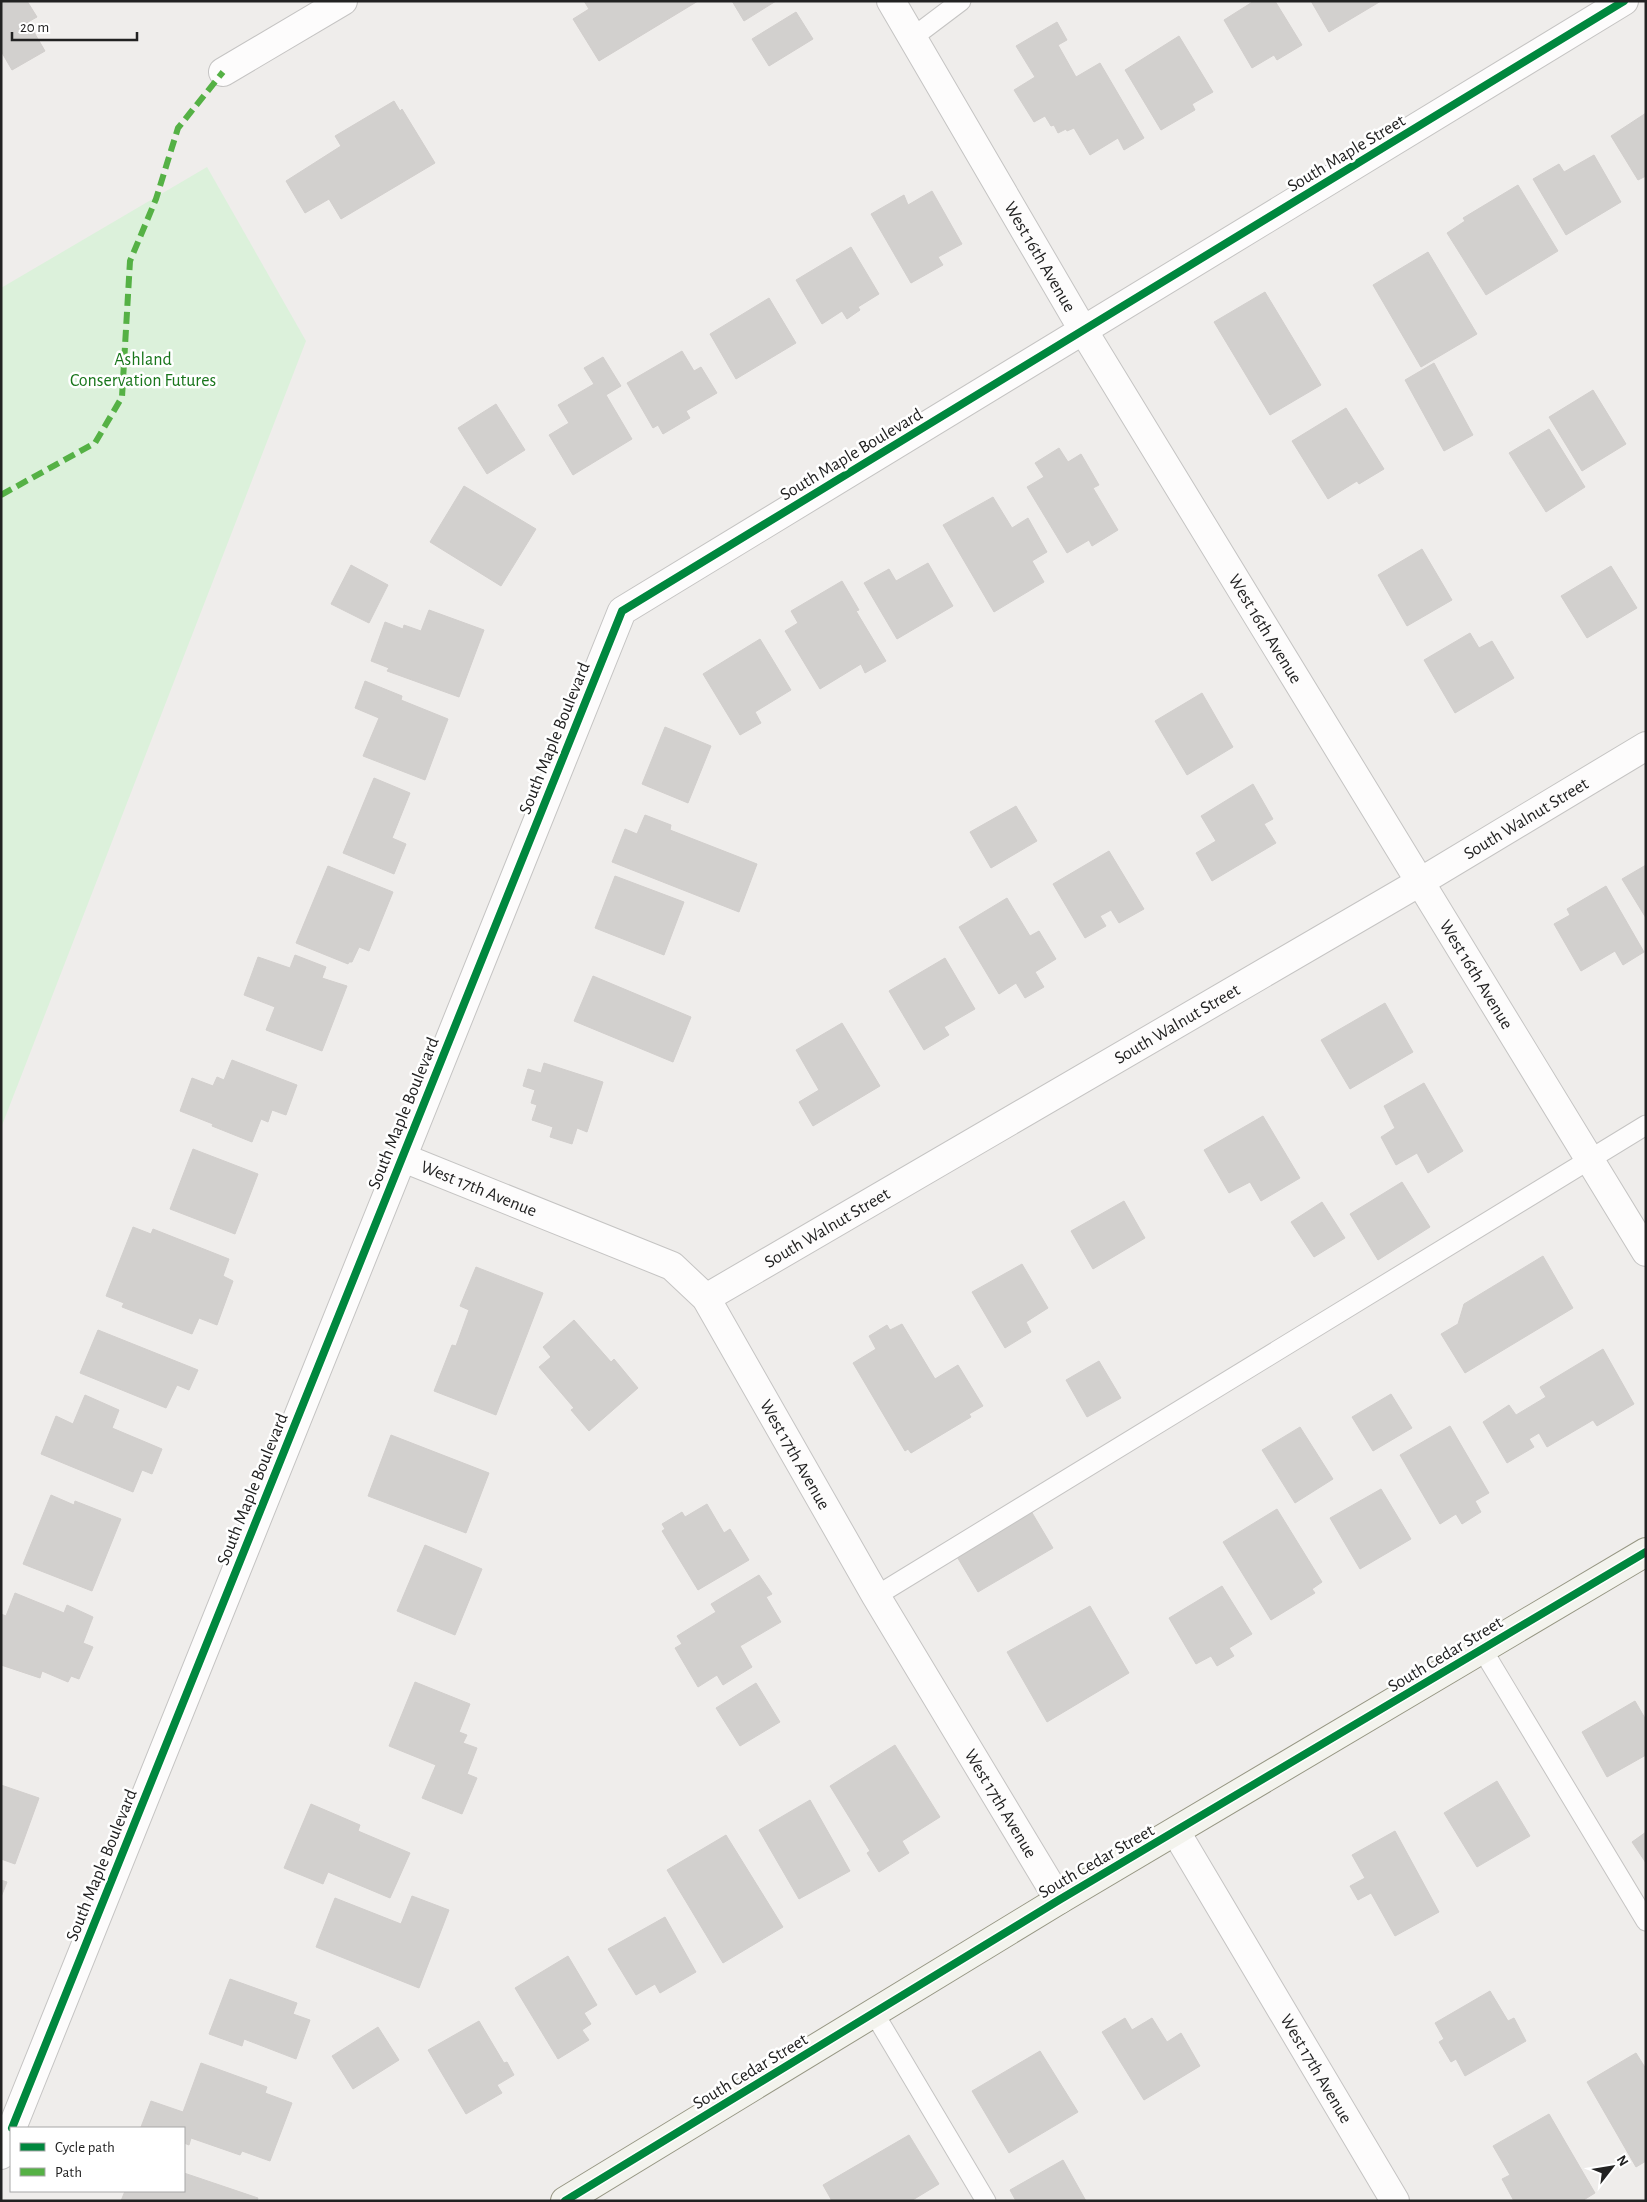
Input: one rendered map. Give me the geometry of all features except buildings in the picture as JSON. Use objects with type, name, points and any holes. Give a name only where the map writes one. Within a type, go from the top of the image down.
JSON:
[{"type":"main road","name":"South Cedar Street","points":[[572,2199],[1059,1900],[1646,1552]]},
{"type":"street","points":[[223,72],[343,1]]},
{"type":"street","name":"West 16th Avenue","points":[[891,1],[1083,330],[1646,1252]]},
{"type":"street","name":"South Maple Street","points":[[1083,330],[1624,1]]},
{"type":"street","name":"South Maple Boulevard","points":[[13,2127],[622,611],[1083,330]]},
{"type":"street","name":"South Walnut Street","points":[[706,1298],[1420,882],[1646,746]]},
{"type":"street","name":"West 17th Avenue","points":[[401,1157],[672,1266],[706,1298],[876,1596],[1059,1900]]},
{"type":"street","name":"West 17th Avenue","points":[[1176,1832],[1395,2201]]},
{"type":"street","name":"South Maple Boulevard","points":[[1,2155],[10,2134]]},
{"type":"lane","points":[[912,38],[960,1]]},
{"type":"lane","points":[[876,1596],[1646,1125]]},
{"type":"lane","points":[[1482,1649],[1646,1921]]},
{"type":"lane","points":[[874,2013],[986,2201]]},
{"type":"green space","name":"Ashland Conservation Futures","points":[[207,167],[306,341],[1,1128],[1,288]]},
{"type":"marked path","points":[[1,495],[95,443],[122,397],[130,261],[156,199],[178,128],[223,72]]},
{"type":"cycle path","points":[[12,2127],[622,611],[1624,1]]},
{"type":"cycle path","points":[[565,2201],[1059,1900],[1646,1552]]}]
